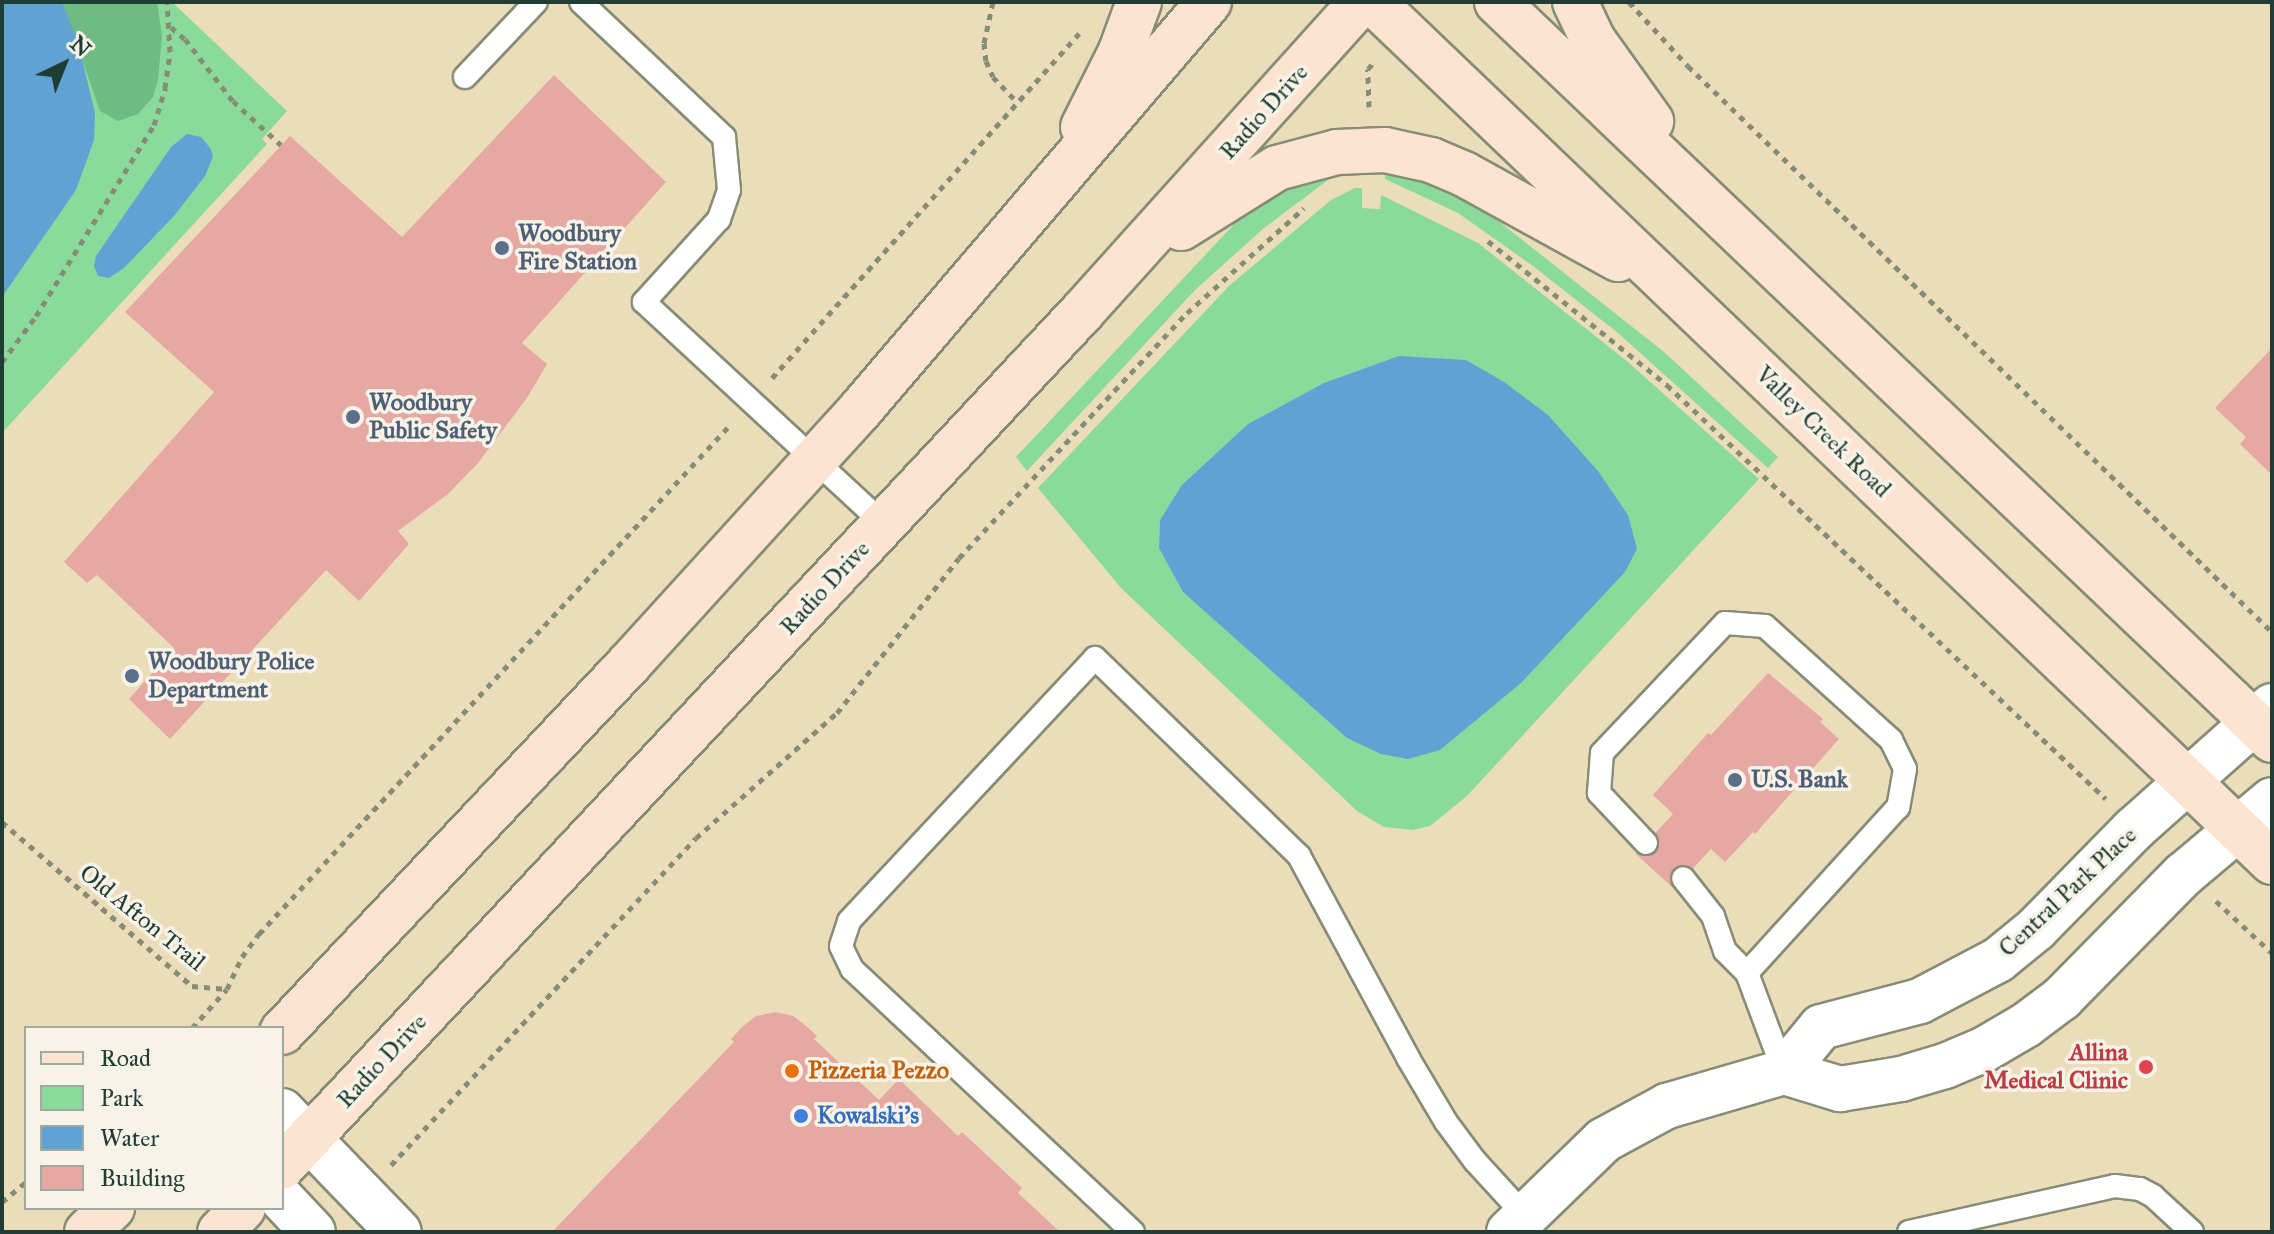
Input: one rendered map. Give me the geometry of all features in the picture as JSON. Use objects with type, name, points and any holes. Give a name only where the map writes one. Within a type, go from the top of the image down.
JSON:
[{"type":"main road","points":[[1050,192],[1121,51],[1139,2]]},
{"type":"main road","points":[[284,1030],[608,687],[815,461],[1050,192],[1209,2]]},
{"type":"main road","name":"Radio Drive","points":[[291,1139],[884,524],[1128,262],[1361,2]]},
{"type":"main road","name":"Valley Creek Road","points":[[1373,2],[2272,862]]},
{"type":"main road","points":[[1497,2],[1715,210],[2266,723]]},
{"type":"main road","points":[[1575,2],[1602,52],[1715,210]]},
{"type":"main road","points":[[1128,262],[1277,168],[1337,152],[1385,150],[1431,160],[1464,174],[1676,292]]},
{"type":"main road","points":[[87,1232],[110,1210]]},
{"type":"main road","points":[[220,1232],[241,1210]]},
{"type":"street","name":"Central Park Place","points":[[1784,1072],[1821,1027],[1920,1001],[1998,960],[2036,929],[2134,829],[2188,781],[2266,723]]},
{"type":"street","points":[[1525,1226],[1604,1140],[1636,1120],[1726,1087],[1784,1072],[1840,1089],[1901,1079],[1945,1066],[1985,1049],[2026,1025],[2062,998],[2183,875],[2272,800]]},
{"type":"street","points":[[291,1139],[399,1232]]},
{"type":"street","points":[[284,1201],[313,1232]]},
{"type":"lane","points":[[465,77],[536,2]]},
{"type":"lane","points":[[581,2],[724,137],[729,190],[719,219],[644,302],[884,524]]},
{"type":"lane","points":[[1646,843],[1599,793],[1602,753],[1725,623],[1765,626],[1891,740],[1905,769],[1898,807],[1747,973]]},
{"type":"lane","points":[[1133,1232],[852,969],[841,946],[849,921],[1095,658],[1299,856],[1446,1122],[1525,1226]]},
{"type":"lane","points":[[1683,878],[1713,916],[1725,951],[1747,973],[1784,1072]]},
{"type":"lane","points":[[1909,1232],[2115,1186],[2140,1189],[2153,1196],[2192,1232]]},
{"type":"path","points":[[2,362],[28,328],[81,238],[146,142],[165,88],[170,26],[167,2]]},
{"type":"path","points":[[993,2],[984,43],[986,61],[993,77],[1017,102]]},
{"type":"path","points":[[1629,2],[1678,56],[2272,632]]},
{"type":"path","points":[[170,26],[185,39],[233,101],[281,145]]},
{"type":"path","points":[[803,344],[1082,29]]},
{"type":"path","points":[[395,1160],[689,844],[837,713],[959,558],[1187,313],[1237,264],[1310,203]]},
{"type":"path","points":[[1478,234],[1667,385],[2106,799]]},
{"type":"path","points":[[227,989],[242,957],[259,934],[702,456]]},
{"type":"path","name":"Old Afton Trail","points":[[2,822],[192,986],[227,989]]},
{"type":"path","points":[[2231,914],[2272,953]]},
{"type":"path","name":"Old Afton Trail","points":[[194,1026],[227,989]]},
{"type":"path","points":[[2,1202],[24,1184]]},
{"type":"green space","points":[[2,2],[172,2],[287,111],[262,139],[267,144],[2,433]]},
{"type":"green space","points":[[62,2],[157,2],[162,36],[158,80],[153,97],[138,114],[118,121],[100,111]]},
{"type":"green space","points":[[1385,172],[1442,185],[1482,208],[1664,352],[1778,457],[1768,468],[1618,333],[1533,266],[1458,213],[1385,179]]},
{"type":"green space","points":[[1331,173],[1332,177],[1264,228],[1195,290],[1027,471],[1016,457],[1237,221],[1264,200],[1293,184]]},
{"type":"green space","points":[[1355,188],[1362,188],[1362,208],[1380,209],[1381,195],[1478,243],[1628,362],[1759,479],[1467,796],[1430,826],[1413,830],[1384,827],[1357,811],[1121,588],[1038,488],[1229,286],[1331,200]]},
{"type":"water","points":[[2,2],[62,2],[78,43],[95,113],[94,140],[76,190],[2,297]]},
{"type":"water","points":[[187,134],[201,137],[211,149],[213,157],[205,176],[174,216],[124,268],[109,278],[98,276],[94,266],[96,256],[171,147]]},
{"type":"water","points":[[1399,356],[1466,360],[1504,382],[1548,415],[1598,471],[1628,515],[1637,549],[1625,572],[1521,683],[1440,750],[1408,759],[1381,754],[1347,738],[1183,592],[1159,548],[1160,520],[1182,485],[1248,424],[1324,383]]},
{"type":"building","name":"Woodbury Public Safety","points":[[554,75],[666,182],[522,343],[547,364],[527,398],[478,463],[448,494],[398,531],[409,544],[359,601],[326,570],[170,739],[129,699],[174,648],[97,575],[87,583],[64,562],[214,392],[125,312],[290,136],[402,237]]},
{"type":"building","points":[[2272,348],[2272,475],[2240,444],[2246,437],[2215,408]]},
{"type":"building","name":"U.S. Bank","points":[[1768,673],[1823,719],[1820,722],[1839,739],[1755,834],[1753,832],[1725,862],[1711,849],[1674,889],[1636,854],[1673,814],[1653,795],[1708,733],[1711,735]]},
{"type":"building","name":"Kowalski's","points":[[776,1012],[793,1016],[805,1025],[817,1036],[814,1039],[879,1100],[899,1079],[958,1136],[962,1132],[1022,1188],[1018,1193],[1060,1232],[552,1232],[734,1042],[731,1039],[742,1027],[756,1016]]},
{"type":"place","name":"Woodbury Fire Station","points":[[502,248]]},
{"type":"place","name":"Woodbury Public Safety","points":[[353,417]]},
{"type":"place","name":"Woodbury Police Department","points":[[132,676]]},
{"type":"place","name":"U.S. Bank","points":[[1735,780]]},
{"type":"place","name":"Allina Medical Clinic","points":[[2146,1067]]},
{"type":"place","name":"Pizzeria Pezzo","points":[[792,1071]]},
{"type":"place","name":"Kowalski's","points":[[801,1116]]}]
